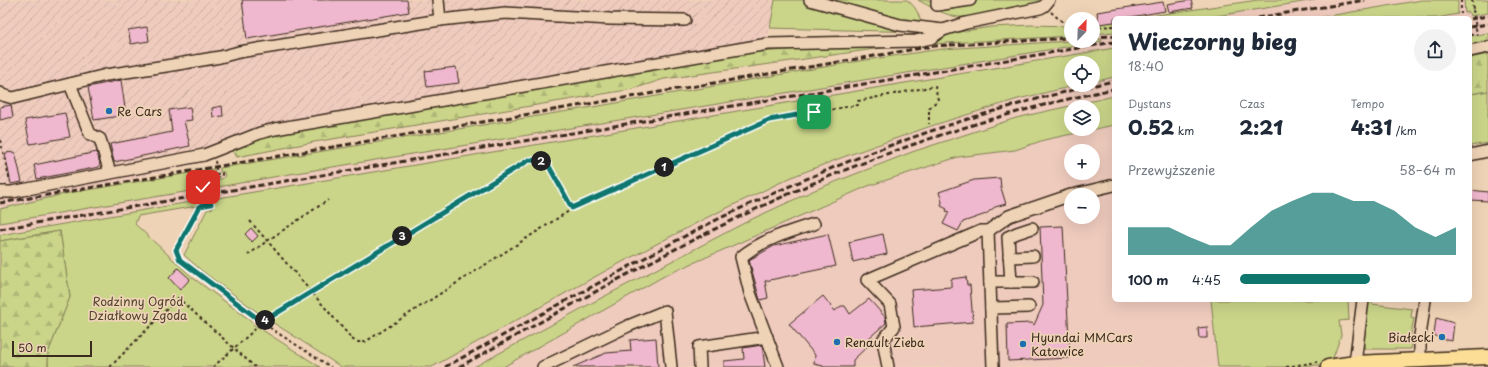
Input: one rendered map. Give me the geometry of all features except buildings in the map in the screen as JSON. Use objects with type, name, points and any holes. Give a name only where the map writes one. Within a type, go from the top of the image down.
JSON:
[{"type":"main road","points":[[1328,367],[1355,363],[1488,357]]},
{"type":"street","points":[[438,0],[440,20]]},
{"type":"street","points":[[810,0],[900,24],[943,30]]},
{"type":"street","points":[[937,0],[937,5],[970,0]]},
{"type":"street","points":[[0,192],[12,192],[186,159],[219,150],[260,133],[275,130],[768,44],[916,41],[931,38],[943,30],[966,23],[1040,8],[1047,3]]},
{"type":"street","points":[[0,93],[13,98],[106,75],[166,66],[239,52],[440,20],[505,13],[610,19],[685,20]]},
{"type":"street","points":[[1472,51],[1488,47]]},
{"type":"street","points":[[70,84],[90,134],[100,139],[110,173]]},
{"type":"street","points":[[1472,155],[1488,151]]},
{"type":"street","points":[[1100,188],[1112,185]]},
{"type":"street","points":[[888,367],[883,340],[894,327],[890,304],[868,280],[981,231],[988,231],[1009,216],[1064,198]]},
{"type":"street","points":[[778,367],[750,293],[741,257],[768,240],[814,224]]},
{"type":"street","points":[[1011,282],[1008,237],[1032,228]]},
{"type":"street","points":[[988,231],[993,367]]},
{"type":"street","points":[[1010,257],[1033,256]]},
{"type":"street","points":[[990,282],[1033,282]]},
{"type":"street","points":[[1355,363],[1363,302]]},
{"type":"street","points":[[1420,360],[1420,336],[1425,302]]},
{"type":"street","points":[[991,308],[1029,307]]},
{"type":"street","points":[[543,367],[628,326],[665,311],[671,367]]},
{"type":"street","points":[[700,367],[700,346],[767,337]]},
{"type":"path","points":[[1461,0],[1462,14]]},
{"type":"path","points":[[1472,0],[1477,34],[1472,35]]},
{"type":"path","points":[[1047,3],[1060,20],[1064,22]]},
{"type":"path","points":[[1100,27],[1112,26]]},
{"type":"path","points":[[250,221],[353,340],[364,342],[572,208],[769,120],[858,105],[858,100],[935,86],[938,100],[929,108],[929,124]]},
{"type":"path","points":[[0,140],[12,192]]},
{"type":"path","points":[[219,150],[220,156],[213,158],[213,160],[215,160],[217,174],[222,173],[222,176],[197,184],[198,188],[203,187],[206,202],[210,201],[211,204],[200,206],[176,250],[180,260],[262,322],[331,367]]},
{"type":"path","points":[[213,367],[262,322],[529,160],[546,161],[572,208]]},
{"type":"path","points":[[248,255],[328,200]]},
{"type":"path","points":[[110,367],[178,298],[255,367]]},
{"type":"path","points":[[1286,367],[1290,366]]},
{"type":"shaded area","points":[[0,0],[775,0],[768,39],[255,130],[204,162],[0,209]]},
{"type":"shaded area","points":[[1315,0],[1488,0],[1488,41],[1472,44],[1472,16],[1216,16]]},
{"type":"shaded area","points":[[1112,32],[1112,48],[0,235],[0,223],[290,174],[717,105],[885,75],[1064,47],[1100,48],[1100,41],[1102,41],[1100,33]]},
{"type":"shaded area","points":[[1112,77],[1112,96],[1096,100],[1064,100],[1064,107],[1016,118],[912,152],[817,189],[750,220],[474,367],[432,367],[609,269],[706,218],[794,176],[934,125],[1018,99],[1064,88],[1064,92],[1100,92],[1100,80]]},
{"type":"shaded area","points":[[1112,125],[1112,302],[1211,302],[1218,367],[503,367],[666,275],[868,186],[958,157],[1015,150],[1044,140],[1064,136],[1100,136],[1100,128]]},
{"type":"green space","points":[[775,0],[907,0],[911,3],[918,14],[922,32],[770,28]]},
{"type":"green space","points":[[918,0],[1044,0],[1036,7],[982,16],[961,17],[944,13]]},
{"type":"green space","points":[[1258,0],[1315,0],[1216,16],[1150,16]]},
{"type":"green space","points":[[1422,0],[1458,0],[1458,14],[1448,16],[1329,16]]},
{"type":"green space","points":[[1464,0],[1488,0],[1488,13],[1470,16],[1469,12],[1465,13]]},
{"type":"green space","points":[[1112,21],[1112,32],[1100,33],[1100,23]]},
{"type":"green space","points":[[1032,25],[1064,26],[1064,36],[929,44],[952,33],[991,27]]},
{"type":"green space","points":[[1488,33],[1488,43],[1472,47],[1472,36]]},
{"type":"green space","points":[[1064,41],[1064,47],[290,174],[207,189],[205,186],[225,177],[224,172],[220,172],[220,168],[599,106],[859,61],[942,49]]},
{"type":"green space","points":[[896,46],[664,79],[633,89],[314,142],[237,157],[231,149],[260,137],[718,55],[829,47]]},
{"type":"green space","name":"Rodzinny Ogród Działkowy Zgoda","points":[[1112,48],[1112,77],[1100,80],[1100,56],[1066,56]]},
{"type":"green space","points":[[1488,54],[1488,91],[1472,94],[1472,58]]},
{"type":"green space","name":"Rodzinny Ogród Działkowy Zgoda","points":[[1064,56],[1064,88],[1018,99],[934,125],[794,176],[706,218],[609,269],[432,367],[341,367],[272,322],[273,318],[269,315],[264,317],[202,271],[184,255],[207,210],[213,208],[212,199]]},
{"type":"green space","points":[[1488,91],[1488,143],[1472,146],[1472,94]]},
{"type":"green space","points":[[1112,96],[1112,125],[1100,128],[1100,100],[1096,100]]},
{"type":"green space","points":[[1064,107],[1064,136],[1044,140],[1015,150],[958,157],[868,186],[666,275],[503,367],[474,367],[750,220],[817,189],[912,152],[1016,118]]},
{"type":"green space","points":[[214,169],[215,175],[195,183],[196,190],[0,223],[0,209],[69,193]]},
{"type":"green space","name":"Rodzinny Ogród Działkowy Zgoda","points":[[202,200],[203,204],[197,206],[138,216],[135,224],[193,278],[250,320],[253,324],[320,367],[48,367],[48,353],[70,297],[60,231],[0,241],[0,235]]},
{"type":"green space","points":[[60,231],[70,297],[48,353],[48,367],[0,367],[0,241]]},
{"type":"green space","points":[[1211,302],[1348,302],[1349,320],[1339,321],[1341,335],[1331,364],[1293,367],[1218,367]]},
{"type":"green space","points":[[1367,302],[1412,309],[1411,317],[1414,318],[1409,343],[1412,343],[1411,349],[1365,349],[1362,339]]},
{"type":"railway","points":[[1269,16],[1365,0]]},
{"type":"railway","points":[[1472,19],[1488,16]]},
{"type":"railway","points":[[1472,27],[1488,24]]},
{"type":"railway","points":[[1100,37],[1112,36]]},
{"type":"railway","points":[[0,203],[934,46],[1064,38]]},
{"type":"railway","points":[[0,229],[1112,42]]},
{"type":"railway","points":[[445,367],[685,236],[794,184],[883,148],[974,117],[1112,81]]},
{"type":"railway","points":[[459,367],[676,249],[764,205],[809,185],[883,155],[959,129],[1036,107],[1112,89]]},
{"type":"place","name":"Re Cars","points":[[109,111]]},
{"type":"place","name":"Białecki","points":[[1442,337]]},
{"type":"place","name":"Renault Zieba","points":[[837,342]]},
{"type":"place","name":"Hyundai MMCars Katowice","points":[[1023,344]]},
{"type":"route","points":[[203,187],[206,202],[210,201],[211,204],[200,206],[176,250],[180,260],[262,322],[529,160],[546,161],[572,208],[769,120],[814,112]]}]
